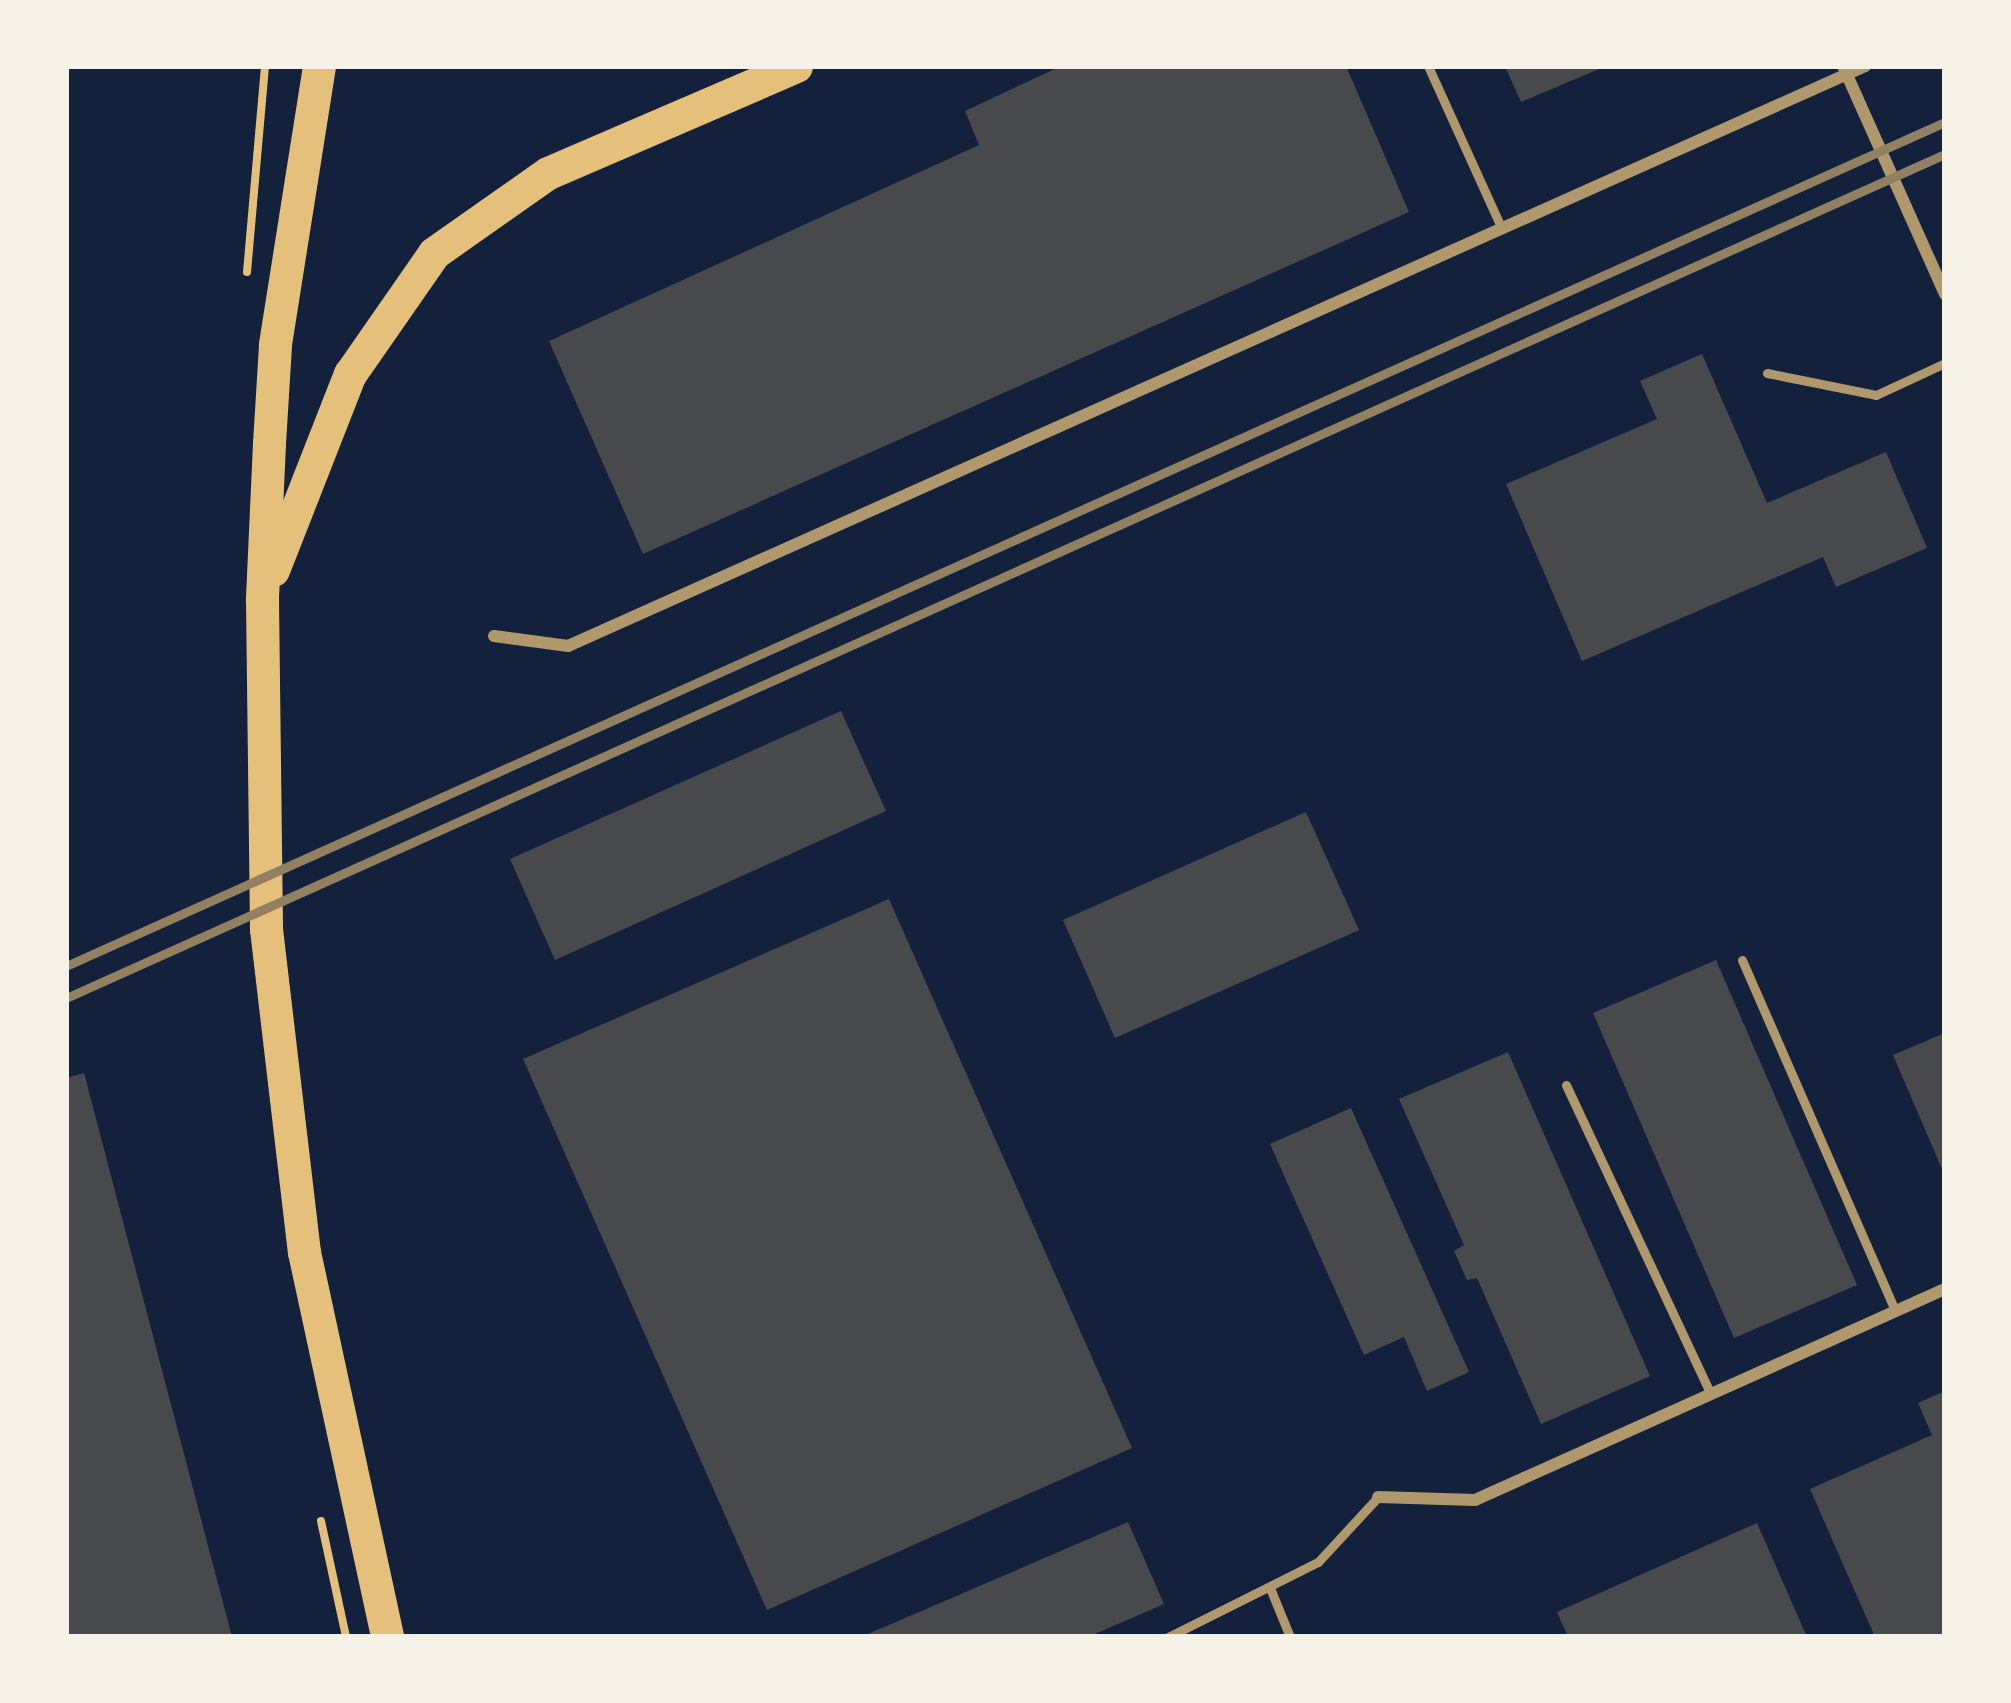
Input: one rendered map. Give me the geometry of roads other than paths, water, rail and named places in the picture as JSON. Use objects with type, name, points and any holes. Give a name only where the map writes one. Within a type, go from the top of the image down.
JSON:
[{"type":"highway","points":[[319,66],[275,345],[262,600],[263,860],[266,929],[304,1252],[387,1637]]},
{"type":"highway","points":[[262,600],[350,374],[434,253],[548,173],[796,66]]},
{"type":"street","points":[[494,636],[568,646],[1502,229],[1845,70],[1865,66]]},
{"type":"street","points":[[1845,70],[1945,294]]},
{"type":"street","points":[[1378,1496],[1475,1500],[1945,1289]]},
{"type":"lane","points":[[1428,66],[1502,229]]},
{"type":"lane","points":[[1767,373],[1876,395],[1945,363]]},
{"type":"lane","points":[[1742,960],[1895,1311]]},
{"type":"lane","points":[[1566,1085],[1711,1394]]},
{"type":"lane","points":[[1168,1637],[1318,1562],[1378,1496]]},
{"type":"lane","points":[[1270,1588],[1290,1637]]},
{"type":"railway","points":[[66,966],[1945,122]]},
{"type":"railway","points":[[66,998],[1945,154]]}]
